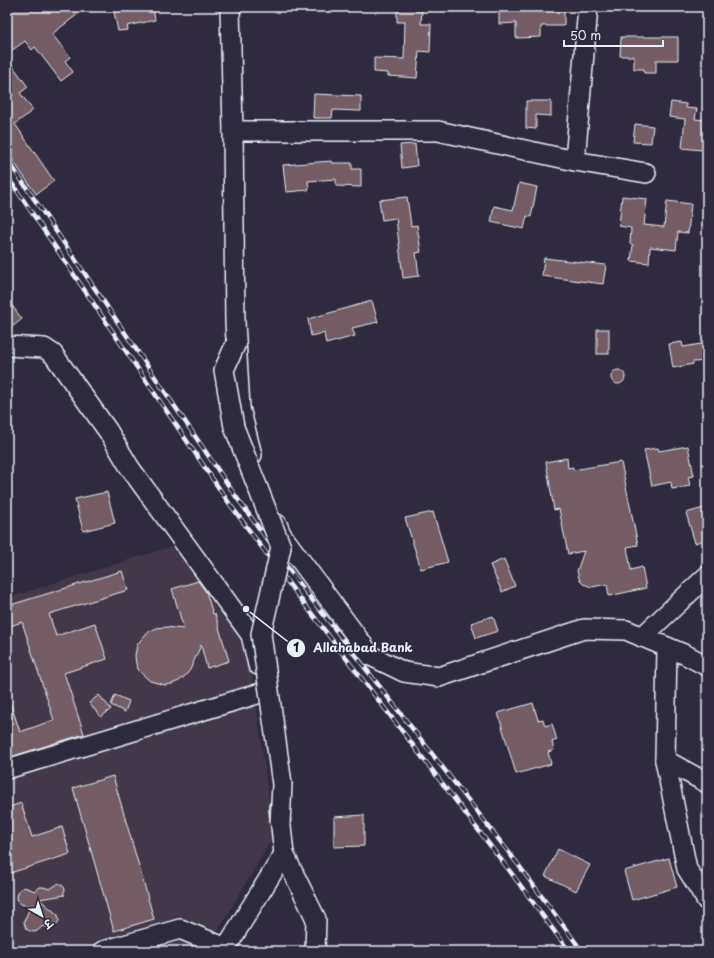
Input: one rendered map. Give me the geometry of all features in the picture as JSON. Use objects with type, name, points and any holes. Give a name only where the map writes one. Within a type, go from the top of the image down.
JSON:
[{"type":"street","points":[[230,7],[235,322],[240,408],[256,474],[281,534],[371,656],[404,672],[439,677],[584,629],[626,630],[707,666]]},
{"type":"street","points":[[575,161],[588,7]]},
{"type":"street","points":[[233,131],[438,131],[575,161],[646,173]]},
{"type":"street","points":[[236,342],[224,370],[234,427],[281,547],[261,634],[282,784],[280,824]]},
{"type":"street","points":[[7,346],[44,348],[53,354],[108,431],[130,468],[251,635],[264,692],[284,854],[316,920],[315,951]]},
{"type":"street","points":[[642,637],[707,576]]},
{"type":"street","points":[[667,647],[665,760],[687,869],[707,901]]},
{"type":"street","points":[[7,769],[264,692]]},
{"type":"street","points":[[665,760],[707,783]]},
{"type":"street","points":[[103,951],[180,928],[225,949],[284,854]]},
{"type":"shaded area","points":[[193,540],[244,617],[274,836],[206,951],[7,951],[7,598]]},
{"type":"building","points":[[7,7],[87,7],[52,34],[70,57],[65,61],[73,72],[61,81],[35,47],[32,50],[25,41],[7,54]]},
{"type":"building","points":[[113,7],[153,7],[155,20],[127,26],[128,30],[118,31]]},
{"type":"building","points":[[397,7],[422,8],[421,24],[431,24],[430,52],[419,51],[417,78],[388,76],[388,73],[374,72],[374,58],[404,59],[405,22],[397,22]]},
{"type":"building","points":[[499,7],[520,7],[520,11],[564,10],[564,26],[541,26],[541,37],[516,38],[516,23],[499,24]]},
{"type":"building","points":[[621,37],[678,37],[678,60],[656,60],[656,73],[644,73],[644,69],[634,69],[634,56],[620,56]]},
{"type":"building","points":[[7,58],[28,87],[20,93],[33,110],[15,124],[54,181],[36,194],[7,152]]},
{"type":"building","points":[[314,94],[361,96],[361,111],[333,110],[332,118],[313,118]]},
{"type":"building","points":[[526,101],[551,101],[551,116],[536,115],[536,129],[526,128]]},
{"type":"building","points":[[671,102],[686,104],[686,108],[697,109],[695,119],[705,120],[702,150],[682,148],[685,119],[669,117]]},
{"type":"building","points":[[635,124],[653,126],[651,143],[633,142]]},
{"type":"building","points":[[415,144],[417,166],[402,168],[400,145]]},
{"type":"building","points":[[331,161],[332,163],[352,163],[352,169],[361,169],[361,187],[336,186],[336,179],[308,181],[309,190],[286,192],[283,165]]},
{"type":"building","points":[[519,183],[537,187],[531,217],[527,216],[524,229],[491,222],[494,206],[513,210]]},
{"type":"building","points":[[622,196],[647,199],[644,225],[664,227],[667,201],[691,204],[688,233],[678,232],[676,250],[650,247],[649,263],[631,261],[633,245],[630,244],[631,228],[619,226]]},
{"type":"building","points":[[407,197],[411,226],[417,225],[421,252],[416,253],[419,276],[403,278],[396,218],[382,220],[379,200]]},
{"type":"building","points":[[544,258],[606,265],[603,284],[542,276]]},
{"type":"building","points":[[7,299],[22,319],[7,331]]},
{"type":"building","points":[[372,301],[378,322],[352,328],[355,336],[326,344],[324,333],[311,336],[308,319]]},
{"type":"building","points":[[597,329],[609,329],[609,354],[597,354]]},
{"type":"building","points":[[682,342],[683,347],[707,343],[707,361],[693,362],[693,364],[673,368],[669,344]]},
{"type":"building","points":[[618,370],[623,372],[625,377],[623,382],[618,384],[613,382],[611,377],[613,372]]},
{"type":"building","points":[[688,446],[694,476],[688,477],[690,486],[672,489],[671,482],[652,486],[644,450],[658,448],[659,451]]},
{"type":"building","points":[[567,458],[568,468],[573,467],[573,470],[621,462],[638,545],[627,547],[631,570],[642,567],[646,588],[609,596],[607,584],[592,587],[583,584],[580,581],[577,571],[584,551],[568,554],[559,509],[554,510],[546,462]]},
{"type":"building","points":[[107,492],[115,523],[83,531],[75,499]]},
{"type":"building","points":[[704,508],[707,519],[707,539],[695,543],[686,513]]},
{"type":"building","points":[[433,512],[448,562],[421,569],[405,518]]},
{"type":"building","points":[[504,559],[515,586],[502,592],[490,565]]},
{"type":"building","points":[[122,571],[128,590],[49,614],[56,636],[95,623],[107,659],[64,673],[84,734],[7,758],[7,700],[9,699],[20,732],[54,720],[22,622],[7,627],[7,606]]},
{"type":"building","points":[[198,581],[206,592],[213,614],[215,614],[229,661],[207,668],[201,645],[190,670],[179,681],[165,685],[150,681],[139,671],[136,664],[135,656],[137,645],[144,636],[157,628],[164,627],[184,629],[172,589]]},
{"type":"building","points":[[493,616],[498,631],[476,638],[471,623]]},
{"type":"building","points":[[99,695],[111,709],[101,717],[89,703]]},
{"type":"building","points":[[115,695],[129,701],[125,712],[111,705]]},
{"type":"building","points":[[533,703],[538,720],[543,719],[545,726],[552,724],[557,740],[552,742],[554,750],[548,752],[551,764],[516,774],[498,713]]},
{"type":"building","points":[[113,776],[154,919],[114,931],[73,788]]},
{"type":"building","points":[[21,803],[32,837],[62,827],[70,854],[7,874],[7,808]]},
{"type":"building","points":[[364,815],[364,846],[334,847],[334,817]]},
{"type":"building","points":[[558,849],[590,865],[576,891],[545,876]]},
{"type":"building","points":[[669,858],[677,887],[632,900],[624,871]]},
{"type":"building","points":[[59,883],[64,887],[65,890],[63,894],[65,895],[39,899],[58,915],[59,921],[57,924],[51,928],[43,926],[34,932],[26,929],[24,922],[30,907],[21,904],[18,901],[17,897],[19,890],[24,887],[35,891],[40,887],[50,889]]},
{"type":"railway","points":[[7,159],[237,498],[296,579],[517,863],[582,951]]},
{"type":"railway","points":[[7,176],[229,503],[569,951]]},
{"type":"place","name":"Allahabad Bank","points":[[246,609]]}]
